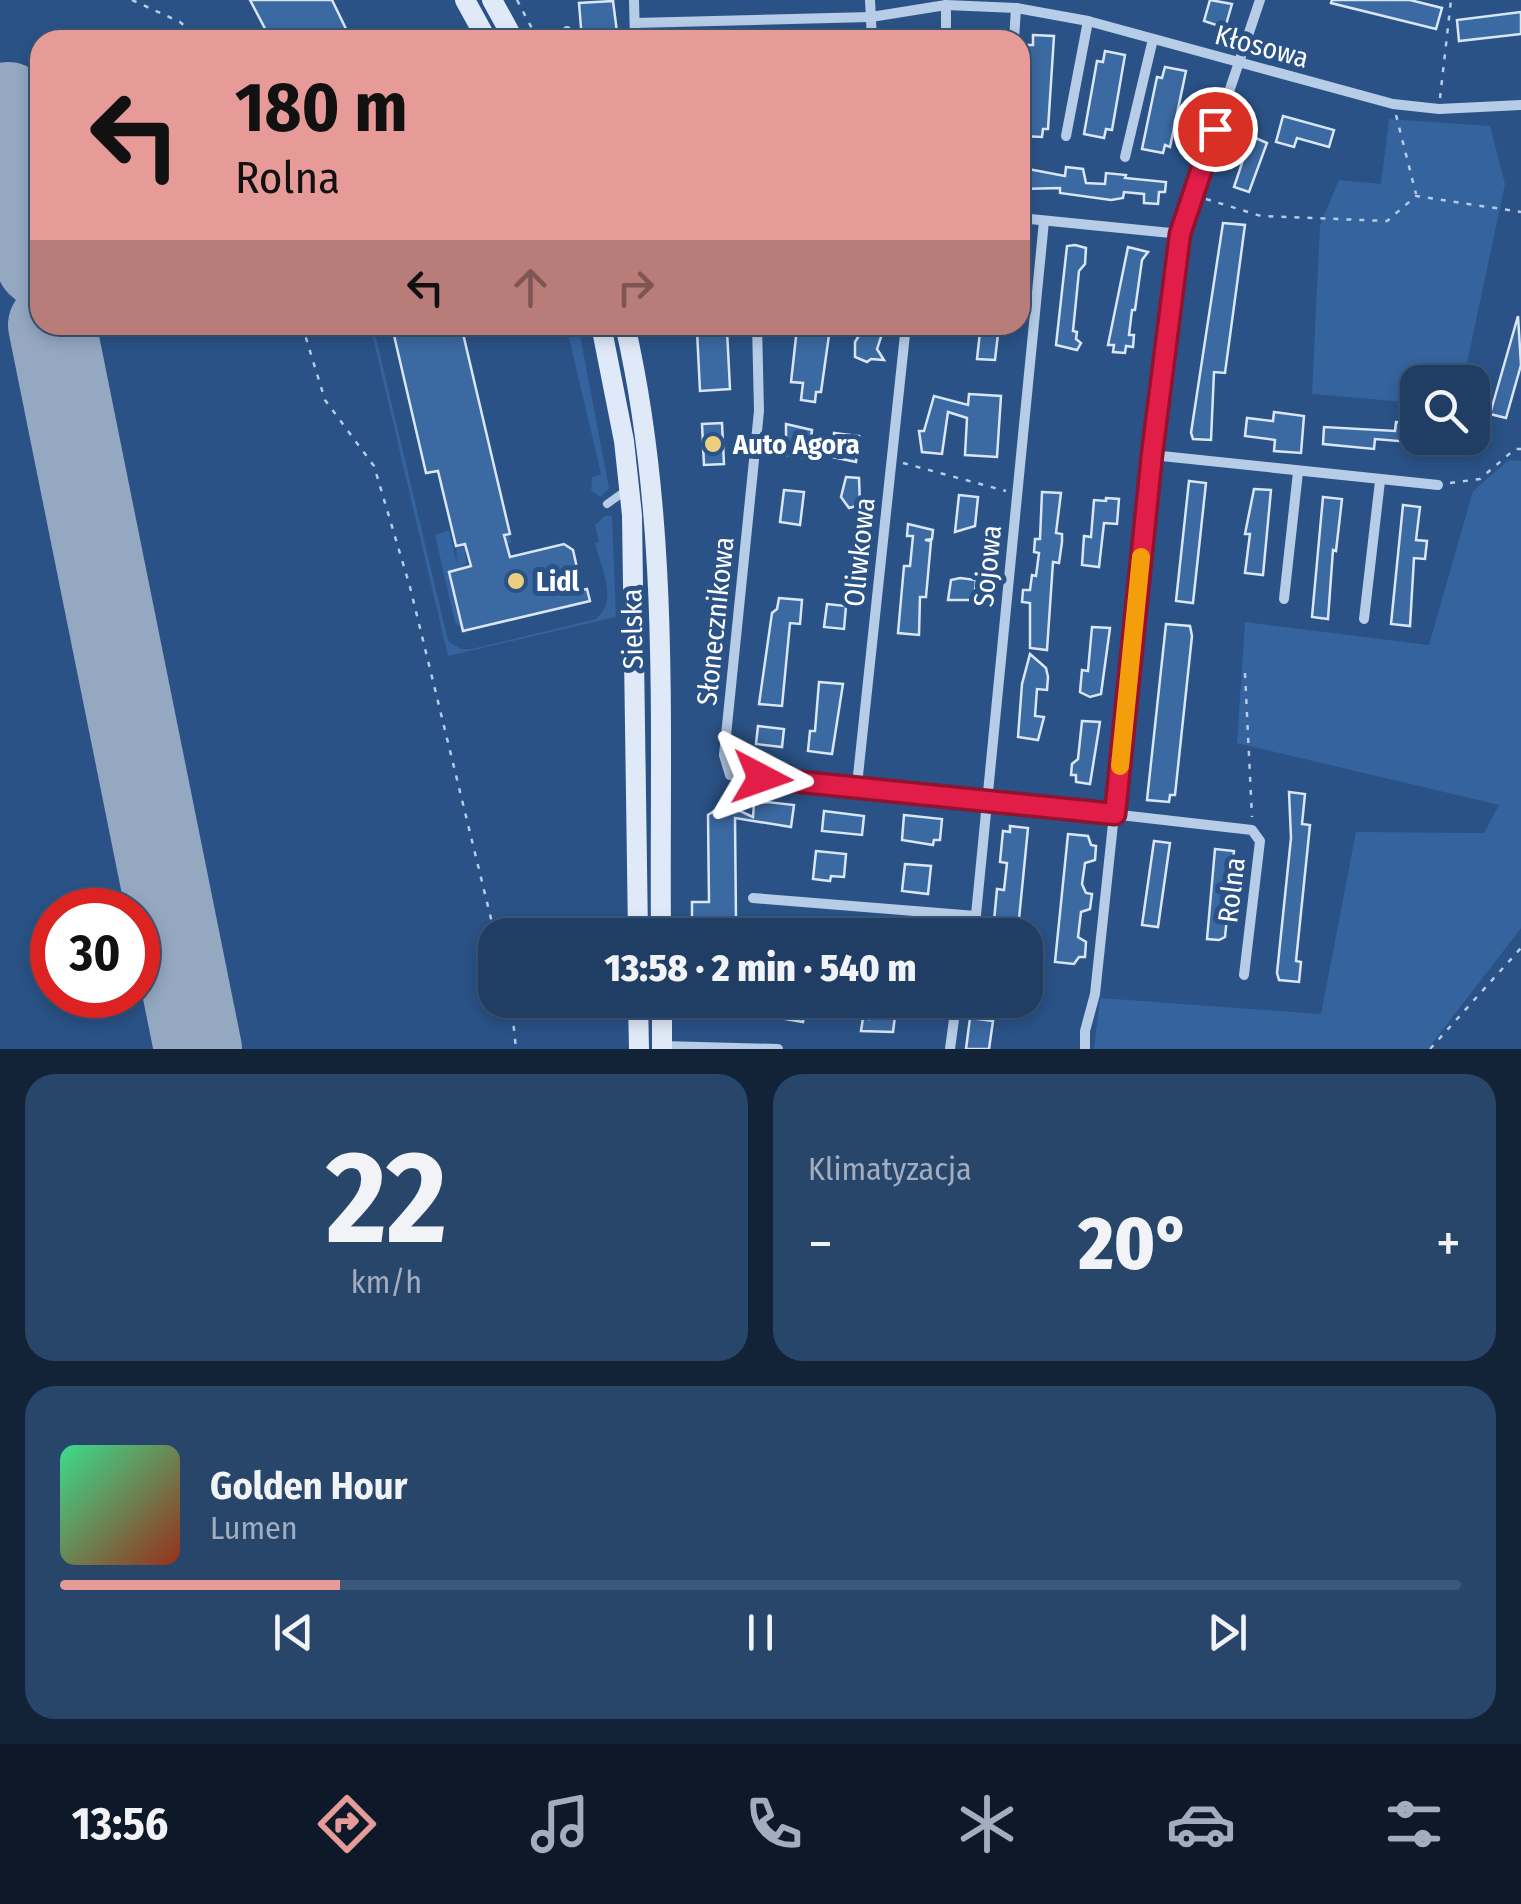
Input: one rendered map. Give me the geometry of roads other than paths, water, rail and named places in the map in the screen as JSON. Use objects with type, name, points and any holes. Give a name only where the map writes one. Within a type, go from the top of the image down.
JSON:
[{"type":"main road","points":[[466,0],[482,30]]},
{"type":"main road","points":[[492,0],[508,30]]},
{"type":"main road","name":"Sielska","points":[[603,335],[632,515],[638,918]]},
{"type":"main road","name":"Sielska","points":[[627,335],[648,439],[659,567],[661,918]]},
{"type":"main road","points":[[638,1018],[638,1047],[662,1047],[662,1018]]},
{"type":"street","points":[[634,0],[635,30]]},
{"type":"street","points":[[870,0],[872,30]]},
{"type":"street","points":[[1084,1049],[1084,1030],[1095,994],[1152,454],[1180,234],[1260,0]]},
{"type":"street","points":[[946,5],[946,30]]},
{"type":"street","name":"Kłosowa","points":[[635,22],[871,17],[946,5],[1016,8],[1088,21],[1393,104],[1439,109],[1521,105]]},
{"type":"street","points":[[1015,30],[1016,8]]},
{"type":"street","points":[[1066,136],[1088,21]]},
{"type":"street","points":[[1125,157],[1152,39]]},
{"type":"street","points":[[1030,219],[1180,234]]},
{"type":"street","name":"Sojowa","points":[[976,916],[1044,221]]},
{"type":"street","name":"Słonecznikowa","points":[[757,335],[760,412],[724,754],[730,775],[1115,814]]},
{"type":"street","name":"Oliwkowa","points":[[857,785],[905,335]]},
{"type":"street","points":[[1152,454],[1438,485]]},
{"type":"street","points":[[1284,599],[1298,472]]},
{"type":"street","points":[[1364,619],[1380,481]]},
{"type":"street","name":"Rolna","points":[[1115,814],[1252,830],[1260,841],[1244,975]]},
{"type":"street","points":[[753,898],[976,916]]},
{"type":"street","points":[[950,1049],[954,1018]]},
{"type":"street","points":[[662,1047],[778,1049]]},
{"type":"place","name":"Auto Agora","points":[[713,444]]},
{"type":"place","name":"Lidl","points":[[516,581]]}]
